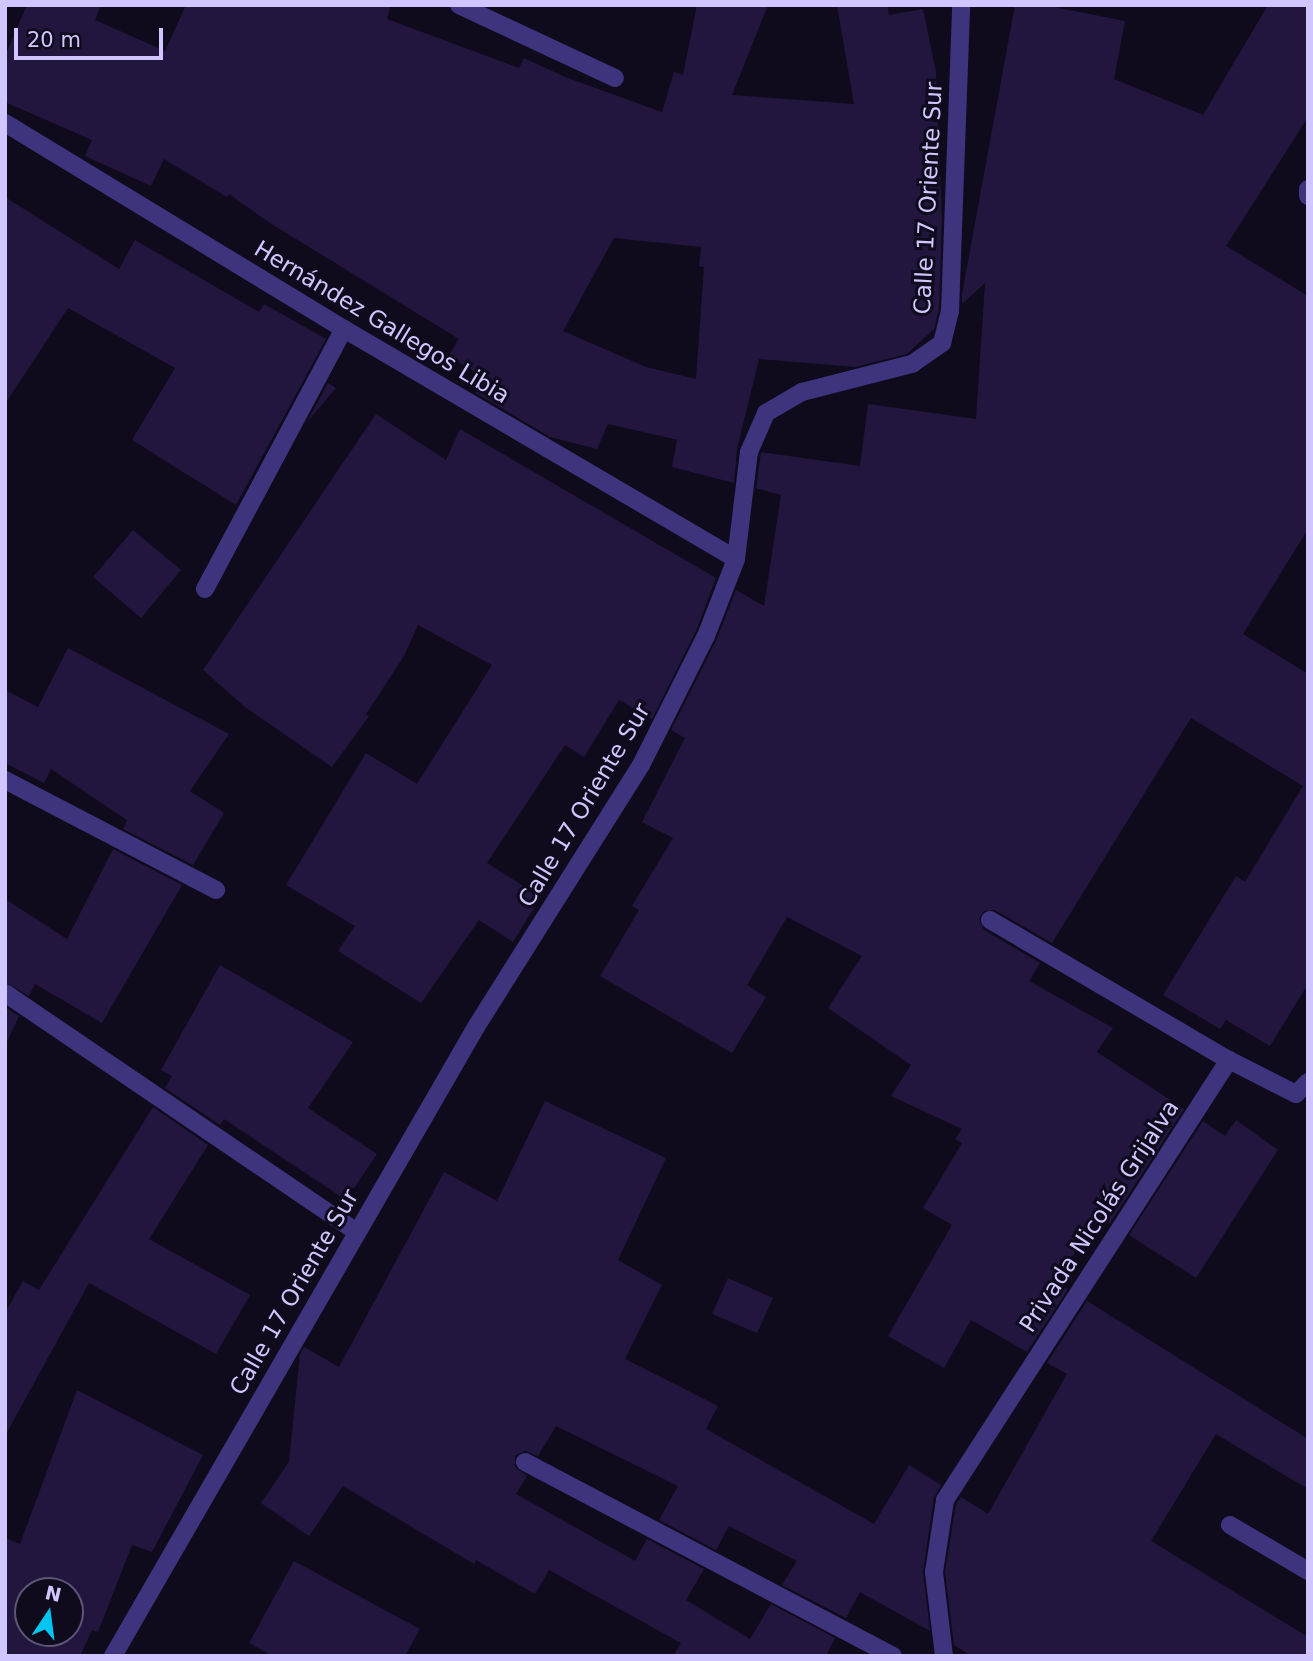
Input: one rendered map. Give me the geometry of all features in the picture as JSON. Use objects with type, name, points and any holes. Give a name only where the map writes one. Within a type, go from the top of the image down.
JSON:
[{"type":"street","points":[[459,5],[615,78]]},
{"type":"street","name":"Calle 17 Oriente Sur","points":[[113,1656],[476,1027],[641,765],[706,636],[736,559],[748,452],[766,413],[802,392],[912,364],[942,343],[950,311],[961,5]]},
{"type":"street","name":"Hernández Gallegos Libia","points":[[5,123],[344,329],[736,559]]},
{"type":"street","points":[[1308,189],[1308,196]]},
{"type":"street","points":[[205,589],[344,329]]},
{"type":"street","points":[[5,779],[216,890]]},
{"type":"street","points":[[990,920],[1229,1060],[1296,1094],[1308,1082]]},
{"type":"street","points":[[5,993],[357,1233]]},
{"type":"street","name":"Privada Nicolás Grijalva","points":[[944,1656],[934,1572],[945,1500],[1229,1060]]},
{"type":"street","points":[[525,1462],[893,1656]]},
{"type":"street","points":[[1230,1525],[1308,1571]]},
{"type":"building","points":[[27,5],[101,5],[95,20],[165,51],[186,5],[391,5],[387,19],[519,68],[524,58],[565,77],[662,112],[674,72],[683,75],[697,5],[768,5],[732,95],[854,104],[837,5],[887,5],[889,15],[923,9],[936,72],[942,222],[939,309],[934,329],[907,354],[855,367],[759,359],[737,449],[734,483],[672,467],[677,440],[683,441],[608,424],[597,449],[550,437],[476,393],[484,376],[448,357],[459,339],[270,223],[229,194],[227,197],[164,159],[151,186],[85,156],[92,140],[5,102],[5,56]],"holes":[[[614,238],[701,247],[699,266],[704,267],[696,379],[646,367],[563,331]]]},
{"type":"building","points":[[1015,5],[1044,5],[1125,21],[1114,79],[1203,115],[1268,5],[1308,5],[1308,117],[1226,246],[1308,296],[1308,529],[1243,634],[1308,674],[1308,984],[1270,1046],[1226,1020],[1220,1029],[1163,995],[1236,876],[1245,882],[1303,786],[1191,718],[1052,943],[995,910],[984,911],[979,919],[984,930],[1040,963],[1029,981],[1113,1028],[1097,1052],[1184,1109],[1110,1223],[1099,1216],[1056,1281],[1068,1289],[1027,1352],[971,1320],[944,1368],[888,1336],[952,1225],[923,1208],[962,1143],[955,1139],[962,1129],[891,1096],[911,1065],[828,1008],[862,956],[787,917],[747,985],[766,997],[732,1053],[600,976],[639,910],[632,906],[673,838],[642,822],[685,738],[671,730],[716,641],[736,590],[764,606],[781,495],[756,488],[761,452],[860,466],[868,404],[976,419],[985,283],[962,304],[962,294]]},
{"type":"building","points":[[5,197],[119,269],[135,240],[259,312],[264,304],[326,339],[236,505],[132,440],[175,368],[68,308],[5,404]]},
{"type":"building","points":[[328,383],[336,388],[307,422]]},
{"type":"building","points":[[376,414],[446,460],[460,429],[716,578],[696,631],[652,719],[619,700],[584,757],[565,745],[487,863],[541,897],[513,942],[479,920],[421,1003],[338,951],[355,926],[286,885],[366,753],[417,784],[492,665],[418,625],[404,656],[366,714],[369,716],[332,767],[245,707],[203,670]]},
{"type":"building","points":[[133,530],[181,570],[141,618],[93,577]]},
{"type":"building","points":[[68,648],[229,734],[190,791],[224,813],[193,865],[123,829],[127,820],[51,769],[44,783],[5,763],[5,690],[38,707]]},
{"type":"building","points":[[113,849],[182,885],[102,1023],[35,984],[29,996],[5,982],[5,899],[67,939]]},
{"type":"building","points":[[220,965],[353,1042],[308,1108],[377,1154],[346,1200],[224,1119],[220,1125],[165,1088],[172,1076],[161,1070]]},
{"type":"building","points":[[5,1007],[19,1016],[5,1046]]},
{"type":"building","points":[[545,1101],[666,1158],[618,1260],[662,1285],[625,1359],[718,1406],[706,1429],[874,1524],[909,1465],[941,1485],[934,1498],[923,1571],[930,1631],[860,1592],[846,1618],[782,1585],[797,1561],[729,1526],[716,1550],[659,1520],[678,1486],[556,1426],[538,1456],[525,1451],[515,1456],[515,1467],[527,1476],[516,1494],[635,1561],[647,1539],[704,1569],[686,1600],[750,1639],[771,1604],[835,1638],[826,1656],[673,1656],[681,1643],[549,1570],[535,1594],[476,1560],[474,1564],[343,1486],[309,1536],[261,1503],[289,1462],[300,1354],[304,1347],[339,1367],[444,1172],[497,1201]]},
{"type":"building","points":[[153,1107],[208,1145],[149,1239],[250,1295],[216,1354],[89,1283],[5,1436],[5,1313],[23,1281],[39,1290]]},
{"type":"building","points":[[1236,1120],[1278,1150],[1196,1278],[1129,1235],[1203,1121],[1225,1136]]},
{"type":"building","points":[[728,1278],[773,1298],[757,1333],[712,1314]]},
{"type":"building","points":[[1087,1301],[1308,1439],[1308,1489],[1216,1434],[1151,1541],[1308,1637],[1308,1656],[972,1656],[954,1645],[945,1572],[956,1504],[961,1497],[988,1514],[1067,1374],[1047,1363]]},
{"type":"building","points":[[77,1390],[203,1455],[152,1552],[132,1545],[98,1632],[92,1630],[80,1656],[5,1656],[5,1538],[20,1544]]},
{"type":"building","points":[[294,1561],[420,1629],[405,1656],[273,1656],[249,1643]]}]
